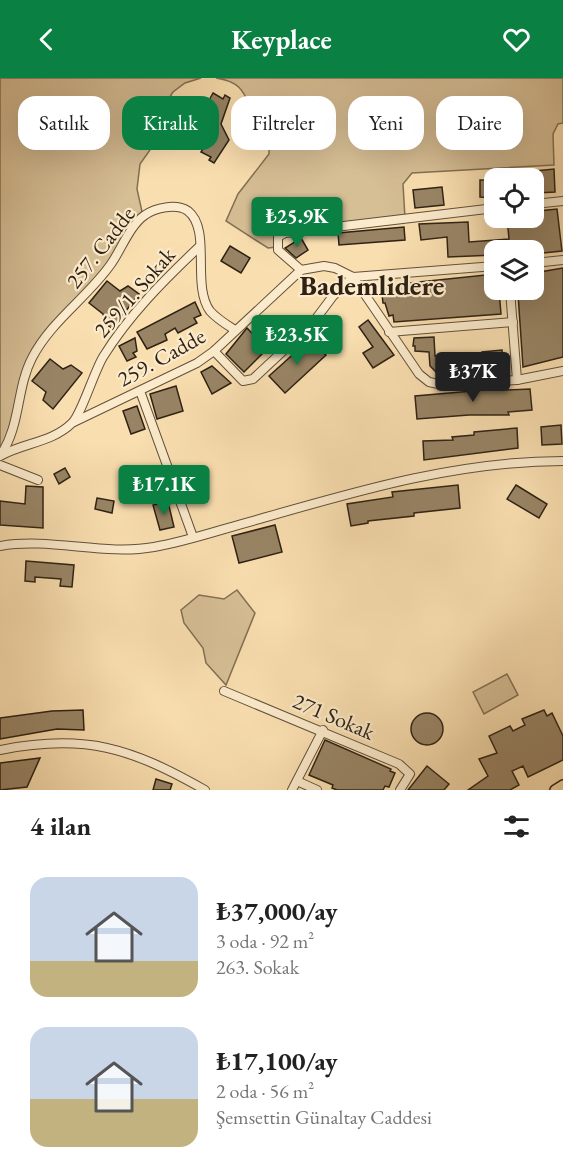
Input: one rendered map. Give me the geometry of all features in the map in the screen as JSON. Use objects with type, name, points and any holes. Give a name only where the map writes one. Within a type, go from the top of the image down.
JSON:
[{"type":"main road","points":[[555,790],[563,785]]},
{"type":"street","points":[[544,203],[563,201]]},
{"type":"street","name":"257. Cadde","points":[[1,455],[17,419],[24,378],[32,358],[44,338],[97,284],[144,216],[159,209],[182,208],[189,212],[195,221],[204,300],[211,311],[236,330]]},
{"type":"street","points":[[484,209],[298,229],[278,237],[276,243],[281,255],[301,270],[324,266],[335,268],[353,278],[419,374],[429,382],[443,386],[517,380],[563,371]]},
{"type":"street","name":"259/1. Sokak","points":[[74,422],[90,380],[114,339],[156,289],[199,247]]},
{"type":"street","points":[[544,262],[563,260]]},
{"type":"street","points":[[214,351],[243,381],[253,379],[312,324],[333,296],[353,278],[484,267]]},
{"type":"street","name":"259. Cadde","points":[[74,422],[197,363],[214,351],[301,270]]},
{"type":"street","points":[[511,300],[517,380]]},
{"type":"street","points":[[389,332],[513,322]]},
{"type":"street","points":[[140,391],[193,537]]},
{"type":"street","points":[[1,455],[50,437],[74,422]]},
{"type":"street","points":[[0,546],[33,544],[131,549],[153,547],[371,488],[443,472],[496,463],[563,461]]},
{"type":"street","points":[[0,465],[38,480]]},
{"type":"street","name":"271 Sokak","points":[[224,691],[323,730],[406,768],[410,774],[400,790]]},
{"type":"street","points":[[292,790],[323,730]]},
{"type":"street","points":[[0,750],[55,741],[118,749],[161,766],[206,790]]},
{"type":"street","points":[[297,781],[317,790]]},
{"type":"shaded area","points":[[0,78],[201,78],[185,83],[170,96],[122,96],[122,150],[150,150],[140,164],[137,189],[143,216],[112,263],[59,323],[32,358],[0,456]]},
{"type":"shaded area","points":[[216,78],[563,78],[563,123],[558,124],[553,134],[554,165],[412,173],[403,184],[405,218],[285,233],[277,247],[268,248],[226,221],[238,194],[269,154],[269,150],[336,150],[336,96],[245,96],[235,84]]},
{"type":"shaded area","points":[[237,590],[255,613],[226,685],[206,663],[203,648],[184,623],[181,610],[199,595],[224,599]]},
{"type":"shaded area","points":[[507,674],[518,695],[484,714],[473,692]]},
{"type":"building","points":[[225,95],[230,98],[221,124],[229,140],[214,163],[209,160],[211,157],[201,152],[202,150],[219,150],[219,97],[223,99]]},
{"type":"building","points":[[554,169],[555,192],[544,193],[544,170]]},
{"type":"building","points":[[480,180],[484,180],[484,197],[480,197]]},
{"type":"building","points":[[442,187],[444,205],[415,208],[413,190]]},
{"type":"building","points":[[557,209],[562,251],[544,253],[544,240],[496,240],[509,239],[508,228],[544,228],[544,210]]},
{"type":"building","points":[[468,222],[469,242],[484,241],[484,255],[448,257],[447,237],[421,240],[419,224]]},
{"type":"building","points":[[404,227],[405,240],[339,245],[338,233]]},
{"type":"building","points":[[301,238],[308,250],[296,258],[285,248]]},
{"type":"building","points":[[230,246],[250,258],[241,273],[221,261]]},
{"type":"building","points":[[563,268],[563,357],[523,367],[518,300],[544,300],[544,271]]},
{"type":"building","points":[[484,275],[484,300],[500,300],[501,314],[394,322],[393,315],[389,316],[385,303],[383,303],[381,286]]},
{"type":"building","points":[[107,281],[120,291],[128,286],[139,294],[112,329],[102,320],[103,314],[89,303]]},
{"type":"building","points":[[195,302],[201,315],[194,318],[197,323],[178,333],[175,328],[165,334],[167,340],[147,349],[137,332]]},
{"type":"building","points":[[368,320],[394,355],[373,368],[363,353],[373,347],[359,327]]},
{"type":"building","points":[[247,328],[267,349],[244,372],[226,354]]},
{"type":"building","points":[[434,337],[435,356],[482,354],[482,352],[502,350],[503,369],[438,374],[430,366],[429,352],[415,351],[415,346],[413,346],[414,338]]},
{"type":"building","points":[[135,338],[137,351],[133,353],[136,357],[127,361],[119,346]]},
{"type":"building","points":[[308,341],[326,355],[285,393],[269,376]]},
{"type":"building","points":[[50,359],[63,369],[71,365],[82,373],[53,409],[43,400],[46,392],[32,381]]},
{"type":"building","points":[[212,366],[231,383],[212,394],[201,372]]},
{"type":"building","points":[[176,386],[183,411],[157,419],[150,394]]},
{"type":"building","points":[[507,388],[507,390],[530,389],[532,410],[508,412],[509,415],[417,419],[415,396]]},
{"type":"building","points":[[137,406],[145,429],[131,434],[123,411]]},
{"type":"building","points":[[561,425],[562,444],[542,445],[541,427]]},
{"type":"building","points":[[517,428],[518,448],[424,460],[423,441],[453,440],[452,437],[474,435],[474,432]]},
{"type":"building","points":[[65,468],[70,477],[59,484],[54,474]]},
{"type":"building","points":[[458,485],[460,508],[414,513],[414,516],[368,521],[368,523],[351,526],[347,504],[393,497],[392,492]]},
{"type":"building","points":[[516,485],[547,504],[539,518],[507,499]]},
{"type":"building","points":[[26,486],[43,487],[43,528],[0,525],[0,501],[25,504]]},
{"type":"building","points":[[97,498],[114,501],[112,513],[95,509]]},
{"type":"building","points":[[168,502],[174,527],[160,530],[153,505]]},
{"type":"building","points":[[275,525],[282,552],[239,563],[232,536]]},
{"type":"building","points":[[26,561],[74,565],[72,587],[60,586],[61,579],[35,577],[35,582],[25,581]]},
{"type":"building","points":[[83,710],[84,730],[57,729],[0,739],[0,718],[52,711]]},
{"type":"building","points":[[544,710],[547,716],[552,713],[563,736],[563,760],[528,777],[523,766],[512,771],[519,785],[510,790],[468,790],[488,776],[479,759],[497,753],[489,736],[510,726],[513,731],[525,725],[522,719]]},
{"type":"building","points":[[427,713],[438,718],[443,729],[438,740],[427,745],[416,740],[411,729],[416,718]]},
{"type":"building","points":[[325,740],[391,769],[390,771],[395,773],[389,787],[385,786],[383,790],[337,790],[332,788],[333,785],[309,775]]},
{"type":"building","points":[[40,758],[27,787],[0,790],[0,763]]},
{"type":"building","points":[[427,766],[449,784],[444,790],[408,790]]},
{"type":"building","points":[[156,779],[172,784],[170,790],[153,790]]},
{"type":"district","name":"Bademlidere","points":[[372,285]]}]
